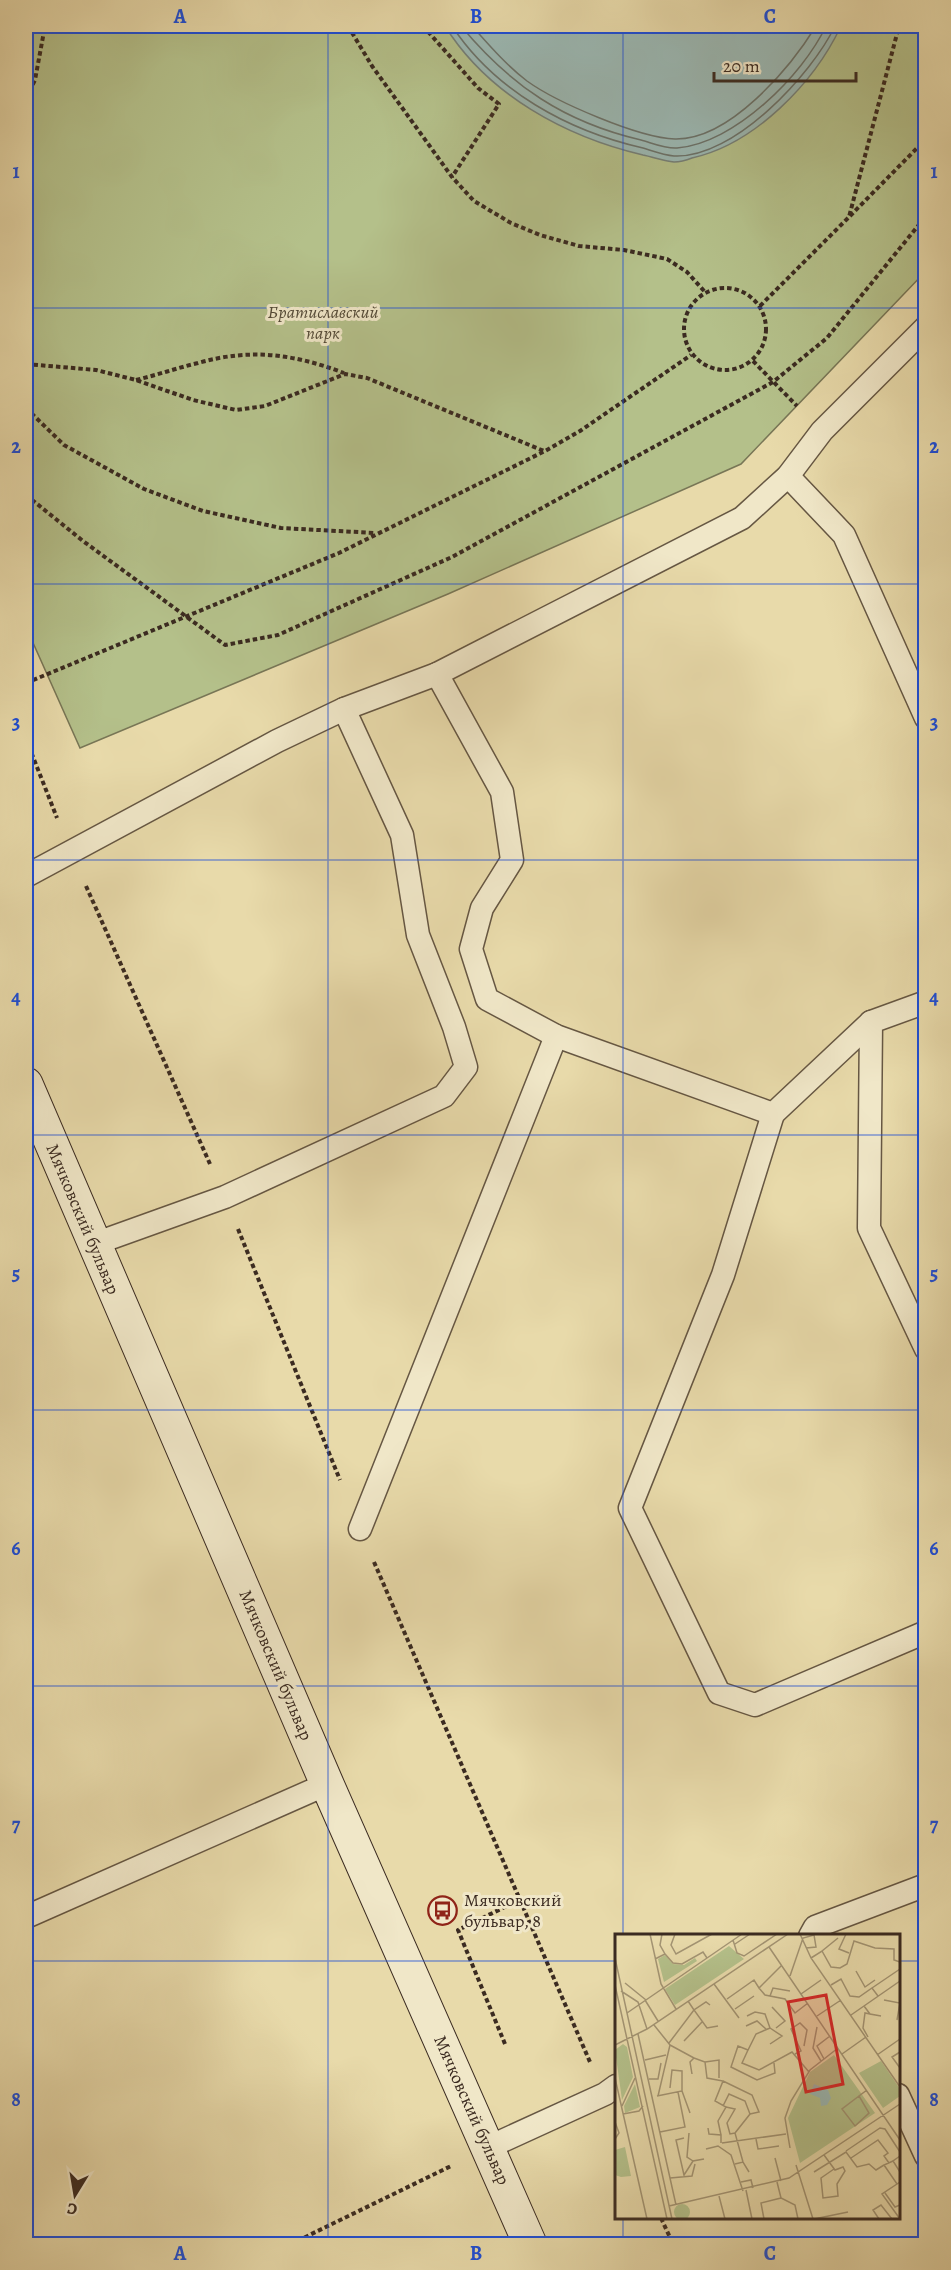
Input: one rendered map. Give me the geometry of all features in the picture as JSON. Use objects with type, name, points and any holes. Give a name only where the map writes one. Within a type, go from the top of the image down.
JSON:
[{"type":"street","name":"Мячковский бульвар","points":[[26,1084],[327,1784],[530,2244]]},
{"type":"lane","points":[[26,876],[277,741],[344,709],[437,674],[742,518],[788,476],[822,431],[926,327]]},
{"type":"lane","points":[[788,476],[844,535],[926,718]]},
{"type":"lane","points":[[437,674],[502,792],[504,803],[512,860],[482,908],[471,949],[487,999],[556,1036],[773,1114]]},
{"type":"lane","points":[[94,1244],[225,1197],[444,1096],[466,1067],[454,1027],[418,935],[402,835],[344,709]]},
{"type":"lane","points":[[926,1002],[871,1022],[773,1114],[723,1275],[630,1508],[719,1693],[755,1705],[926,1632]]},
{"type":"lane","points":[[871,1022],[869,1228],[926,1348]]},
{"type":"lane","points":[[360,1529],[556,1036]]},
{"type":"lane","points":[[26,1917],[327,1784]]},
{"type":"lane","points":[[811,1934],[815,1927],[926,1885]]},
{"type":"lane","points":[[489,2147],[605,2094],[615,2087]]},
{"type":"lane","points":[[900,2099],[926,2156]]},
{"type":"path","points":[[26,99],[35,80],[45,26]]},
{"type":"path","points":[[348,26],[372,66],[452,177],[474,201],[511,224],[540,236],[579,246],[624,250],[667,259],[687,272],[705,292]]},
{"type":"path","points":[[423,26],[443,52],[478,88],[499,104],[452,177]]},
{"type":"path","points":[[849,217],[899,26]]},
{"type":"path","points":[[760,306],[926,139]]},
{"type":"path","points":[[26,495],[83,542],[225,645],[278,635],[452,557],[773,382],[827,338],[926,216]]},
{"type":"path","points":[[725,287],[745,292],[760,306],[767,325],[764,345],[753,361],[732,371],[709,369],[691,355],[682,332],[687,309],[705,292],[725,287]]},
{"type":"path","points":[[136,380],[233,355],[267,354],[306,359],[345,374],[367,378],[545,451]]},
{"type":"path","points":[[26,683],[188,618],[339,553],[545,451],[580,431],[691,355]]},
{"type":"path","points":[[753,361],[822,431]]},
{"type":"path","points":[[26,364],[96,370],[136,380],[193,400],[236,410],[266,406],[345,374]]},
{"type":"path","points":[[26,408],[64,445],[144,489],[203,511],[281,528],[376,533]]},
{"type":"path","points":[[26,739],[71,853]]},
{"type":"path","points":[[505,2044],[458,1930],[519,1900]]},
{"type":"path","points":[[291,2244],[489,2147]]},
{"type":"path","points":[[662,2219],[673,2244]]},
{"type":"green space","name":"Братиславский парк","points":[[26,26],[925,26],[925,272],[741,464],[448,594],[80,748],[26,627]]},
{"type":"water","points":[[445,26],[841,26],[815,69],[799,89],[760,125],[715,151],[674,162],[614,147],[586,137],[531,110],[483,73]]},
{"type":"place","name":"Мячковский бульвар, 8","points":[[443,1910]]}]
